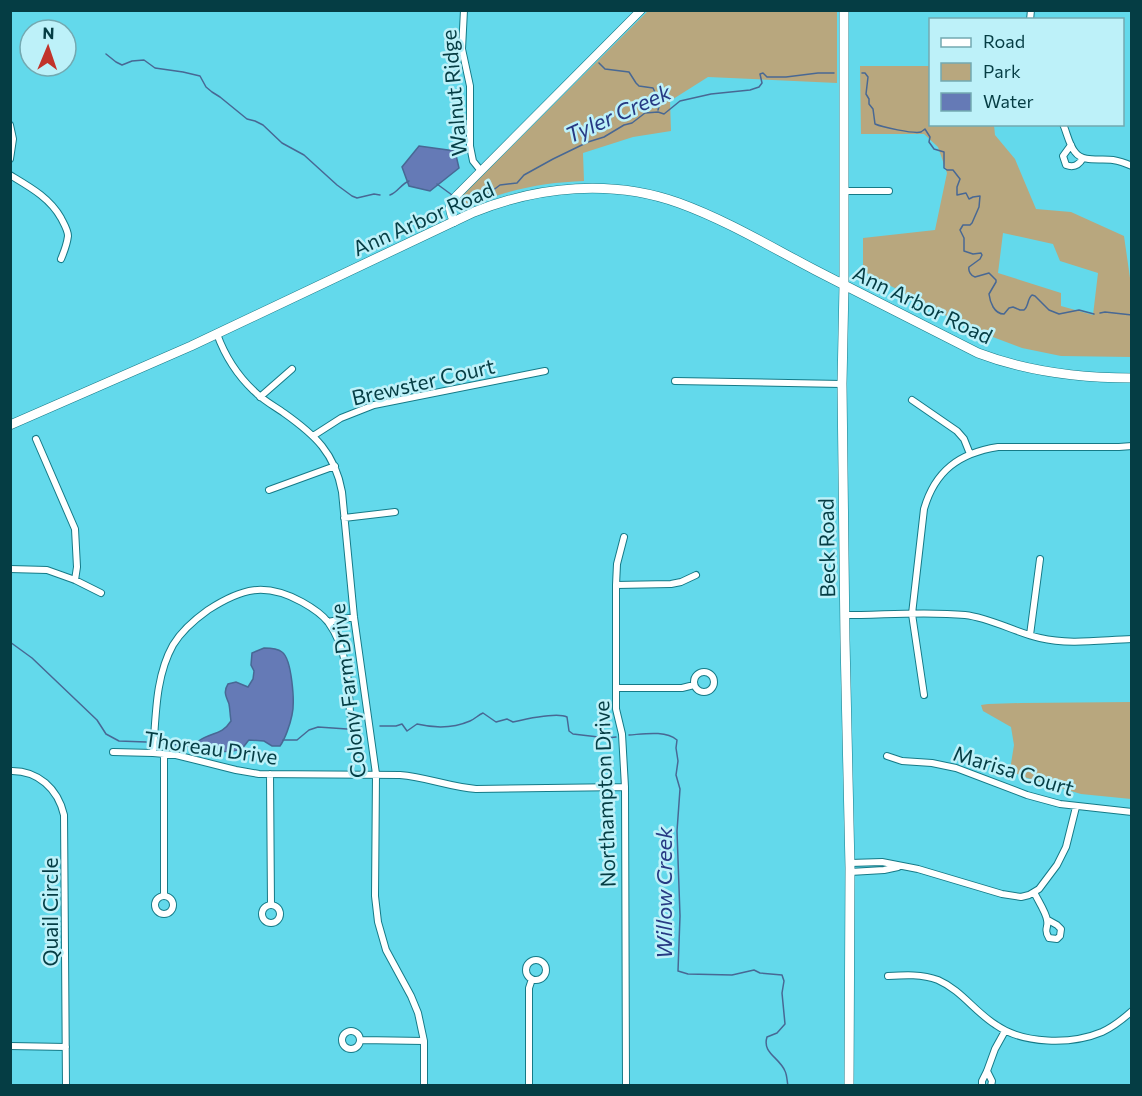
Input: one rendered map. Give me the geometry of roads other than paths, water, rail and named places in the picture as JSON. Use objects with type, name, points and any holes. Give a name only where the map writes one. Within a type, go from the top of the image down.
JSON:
[{"type":"main road","name":"Beck Road","points":[[844,10],[842,384],[850,868],[849,1086]]},
{"type":"main road","name":"Ann Arbor Road","points":[[10,425],[217,334],[491,206],[532,194],[580,189],[627,192],[676,202],[693,208],[978,353],[997,360],[1053,374],[1131,378]]},
{"type":"street","name":"Walnut Ridge","points":[[464,10],[462,50],[470,86],[470,146],[473,161],[481,171]]},
{"type":"street","points":[[454,222],[449,207],[455,197],[641,10]]},
{"type":"street","points":[[10,125],[13,145],[10,159]]},
{"type":"street","points":[[1064,126],[1076,154],[1083,158],[1113,160],[1131,165]]},
{"type":"street","points":[[1071,145],[1064,154],[1065,163],[1075,166],[1083,158]]},
{"type":"street","points":[[10,175],[40,194],[57,211],[68,238],[61,259]]},
{"type":"street","points":[[844,191],[889,191]]},
{"type":"street","name":"Colony Farm Drive","points":[[217,334],[236,370],[260,397],[314,436],[326,450],[335,466],[341,487],[354,616],[376,774],[375,896],[378,921],[386,950],[415,1005],[422,1029],[424,1086]]},
{"type":"street","points":[[260,397],[292,369]]},
{"type":"street","name":"Brewster Court","points":[[314,436],[342,418],[374,405],[545,370]]},
{"type":"street","points":[[675,381],[842,384]]},
{"type":"street","points":[[912,400],[957,431],[964,439],[970,454]]},
{"type":"street","points":[[36,439],[75,529],[77,567],[75,580]]},
{"type":"street","points":[[924,695],[912,614],[922,516],[933,486],[943,473],[970,454],[998,447],[1131,446]]},
{"type":"street","points":[[269,490],[335,466]]},
{"type":"street","points":[[344,518],[395,512]]},
{"type":"street","name":"Northampton Drive","points":[[624,537],[617,564],[616,585],[616,709],[622,734],[625,788],[626,1086]]},
{"type":"street","points":[[1030,635],[1040,559]]},
{"type":"street","points":[[10,569],[47,570],[101,593]]},
{"type":"street","points":[[616,585],[671,584],[696,575]]},
{"type":"street","points":[[153,753],[157,696],[167,659],[178,637],[195,619],[232,596],[247,591],[278,592],[297,599],[313,608],[328,622],[338,641],[346,666],[350,714]]},
{"type":"street","points":[[845,615],[972,616],[1030,635],[1062,641],[1131,639]]},
{"type":"street","points":[[328,622],[354,616]]},
{"type":"street","points":[[616,688],[682,688],[694,685]]},
{"type":"street","name":"Thoreau Drive","points":[[113,752],[164,754],[236,770],[270,774],[413,776],[476,789],[625,788]]},
{"type":"street","points":[[164,754],[164,896]]},
{"type":"street","name":"Marisa Court","points":[[887,756],[944,765],[1027,795],[1076,807],[1131,812]]},
{"type":"street","name":"Quail Circle","points":[[10,771],[24,772],[46,783],[59,799],[64,815],[66,1086]]},
{"type":"street","points":[[270,774],[271,905]]},
{"type":"street","points":[[850,868],[884,870],[902,866],[1022,897],[1034,892],[1043,884],[1062,858],[1076,807]]},
{"type":"street","points":[[1034,892],[1048,920]]},
{"type":"street","points":[[888,976],[910,974],[937,980],[950,987],[1005,1031],[1034,1039],[1084,1038],[1103,1032],[1120,1022],[1131,1011]]},
{"type":"street","points":[[529,1086],[529,988],[532,979]]},
{"type":"street","points":[[982,1086],[995,1049],[1005,1031]]},
{"type":"street","points":[[361,1040],[424,1041]]},
{"type":"street","points":[[10,1046],[66,1047]]},
{"type":"street","points":[[987,1071],[992,1086]]},
{"type":"water","points":[[419,146],[455,151],[459,168],[430,191],[409,186],[402,167]]},
{"type":"water","points":[[264,648],[282,652],[290,672],[293,709],[289,727],[280,746],[272,746],[264,741],[249,740],[242,748],[231,751],[192,747],[204,737],[228,726],[231,721],[225,694],[226,687],[236,682],[248,687],[253,679],[254,671],[251,665],[252,653]]},
{"type":"waterway","name":"Tyler Creek","points":[[106,54],[122,65],[144,60],[155,68],[200,76],[212,92],[247,119],[263,125],[282,143],[304,155],[352,196],[357,198],[380,195]]},
{"type":"waterway","points":[[599,63],[605,69],[629,72],[639,86],[653,88],[660,103],[658,110]]},
{"type":"waterway","name":"Tyler Creek","points":[[458,200],[466,205],[500,185],[517,183],[524,175],[553,159],[604,137],[632,123],[645,113],[664,114],[680,101],[759,87],[762,83],[760,74],[763,73],[767,77],[834,73]]},
{"type":"waterway","name":"Tyler Creek","points":[[862,73],[868,77],[866,94],[873,109],[875,124],[911,132],[921,132],[925,129],[934,149],[944,152],[944,168],[953,170],[960,179],[957,195],[966,193],[969,199],[980,196],[979,207],[972,223],[963,225],[960,230],[964,238],[964,251],[982,255],[969,267],[972,276],[989,273],[996,280],[989,294],[995,310],[1004,314],[1013,307],[1024,310],[1032,295],[1049,310],[1059,314],[1079,310],[1094,314]]},
{"type":"waterway","name":"Tyler Creek","points":[[390,195],[409,181]]},
{"type":"waterway","name":"Tyler Creek","points":[[437,184],[452,195]]},
{"type":"waterway","name":"Tyler Creek","points":[[1100,313],[1132,315]]},
{"type":"waterway","name":"Willow Creek","points":[[10,642],[32,658],[97,720],[106,734],[119,741],[146,742]]},
{"type":"waterway","name":"Willow Creek","points":[[380,726],[402,724],[407,731],[417,724],[437,727],[464,723],[483,713],[496,722],[507,719],[513,722],[556,715],[567,717],[569,731],[573,734],[616,737]]},
{"type":"waterway","name":"Willow Creek","points":[[283,740],[297,740],[309,730],[318,727],[347,729],[361,727]]},
{"type":"waterway","name":"Willow Creek","points":[[629,735],[660,734],[677,740],[676,775],[680,789],[677,831],[680,916],[678,971],[688,974],[732,975],[754,970],[760,973],[782,975],[785,1024],[777,1033],[767,1037],[766,1042],[769,1051],[785,1071],[788,1086]]},
{"type":"waterway","name":"Willow Creek","points":[[162,743],[193,747]]}]
